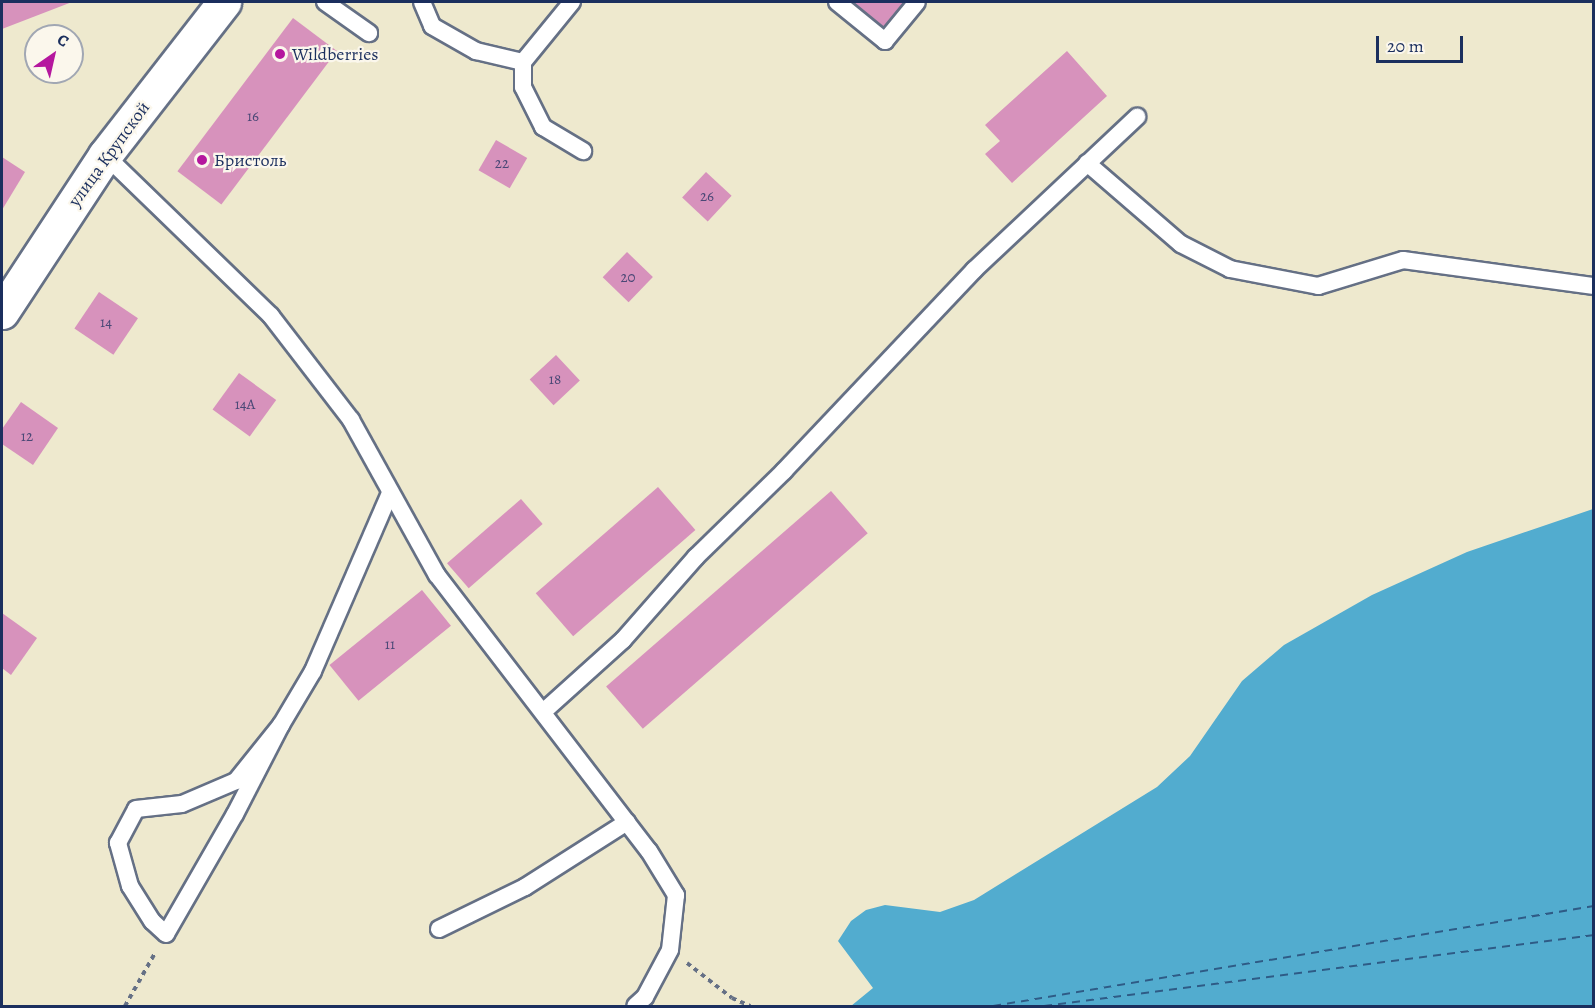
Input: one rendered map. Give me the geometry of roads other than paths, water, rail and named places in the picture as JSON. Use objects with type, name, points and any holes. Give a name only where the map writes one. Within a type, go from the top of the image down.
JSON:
[{"type":"street","name":"улица Крупской","points":[[2,312],[105,155],[224,2]]},
{"type":"lane","points":[[325,2],[369,33]]},
{"type":"lane","points":[[422,2],[432,26],[476,51],[523,62]]},
{"type":"lane","points":[[572,2],[523,62],[523,87],[543,127],[583,151]]},
{"type":"lane","points":[[837,2],[885,41],[917,2]]},
{"type":"lane","points":[[543,712],[623,640],[696,557],[784,471],[974,270],[1137,117]]},
{"type":"lane","points":[[105,155],[271,316],[351,420],[437,574],[627,822],[676,895],[670,950],[645,997],[635,1006]]},
{"type":"lane","points":[[1087,163],[1181,244],[1230,269],[1318,286],[1403,260],[1593,286]]},
{"type":"lane","points":[[281,725],[236,781],[182,804],[136,809],[118,843],[130,886],[152,921],[166,934],[236,814],[281,725],[313,671],[390,493]]},
{"type":"lane","points":[[439,929],[525,887],[627,822]]},
{"type":"water","points":[[1593,509],[1593,1006],[851,1006],[873,988],[838,941],[851,921],[866,910],[885,905],[940,912],[974,900],[1157,787],[1190,756],[1242,681],[1284,645],[1372,595],[1467,552]]},
{"type":"place","name":"Wildberries","points":[[280,54]]},
{"type":"place","name":"Бристоль","points":[[202,160]]}]
